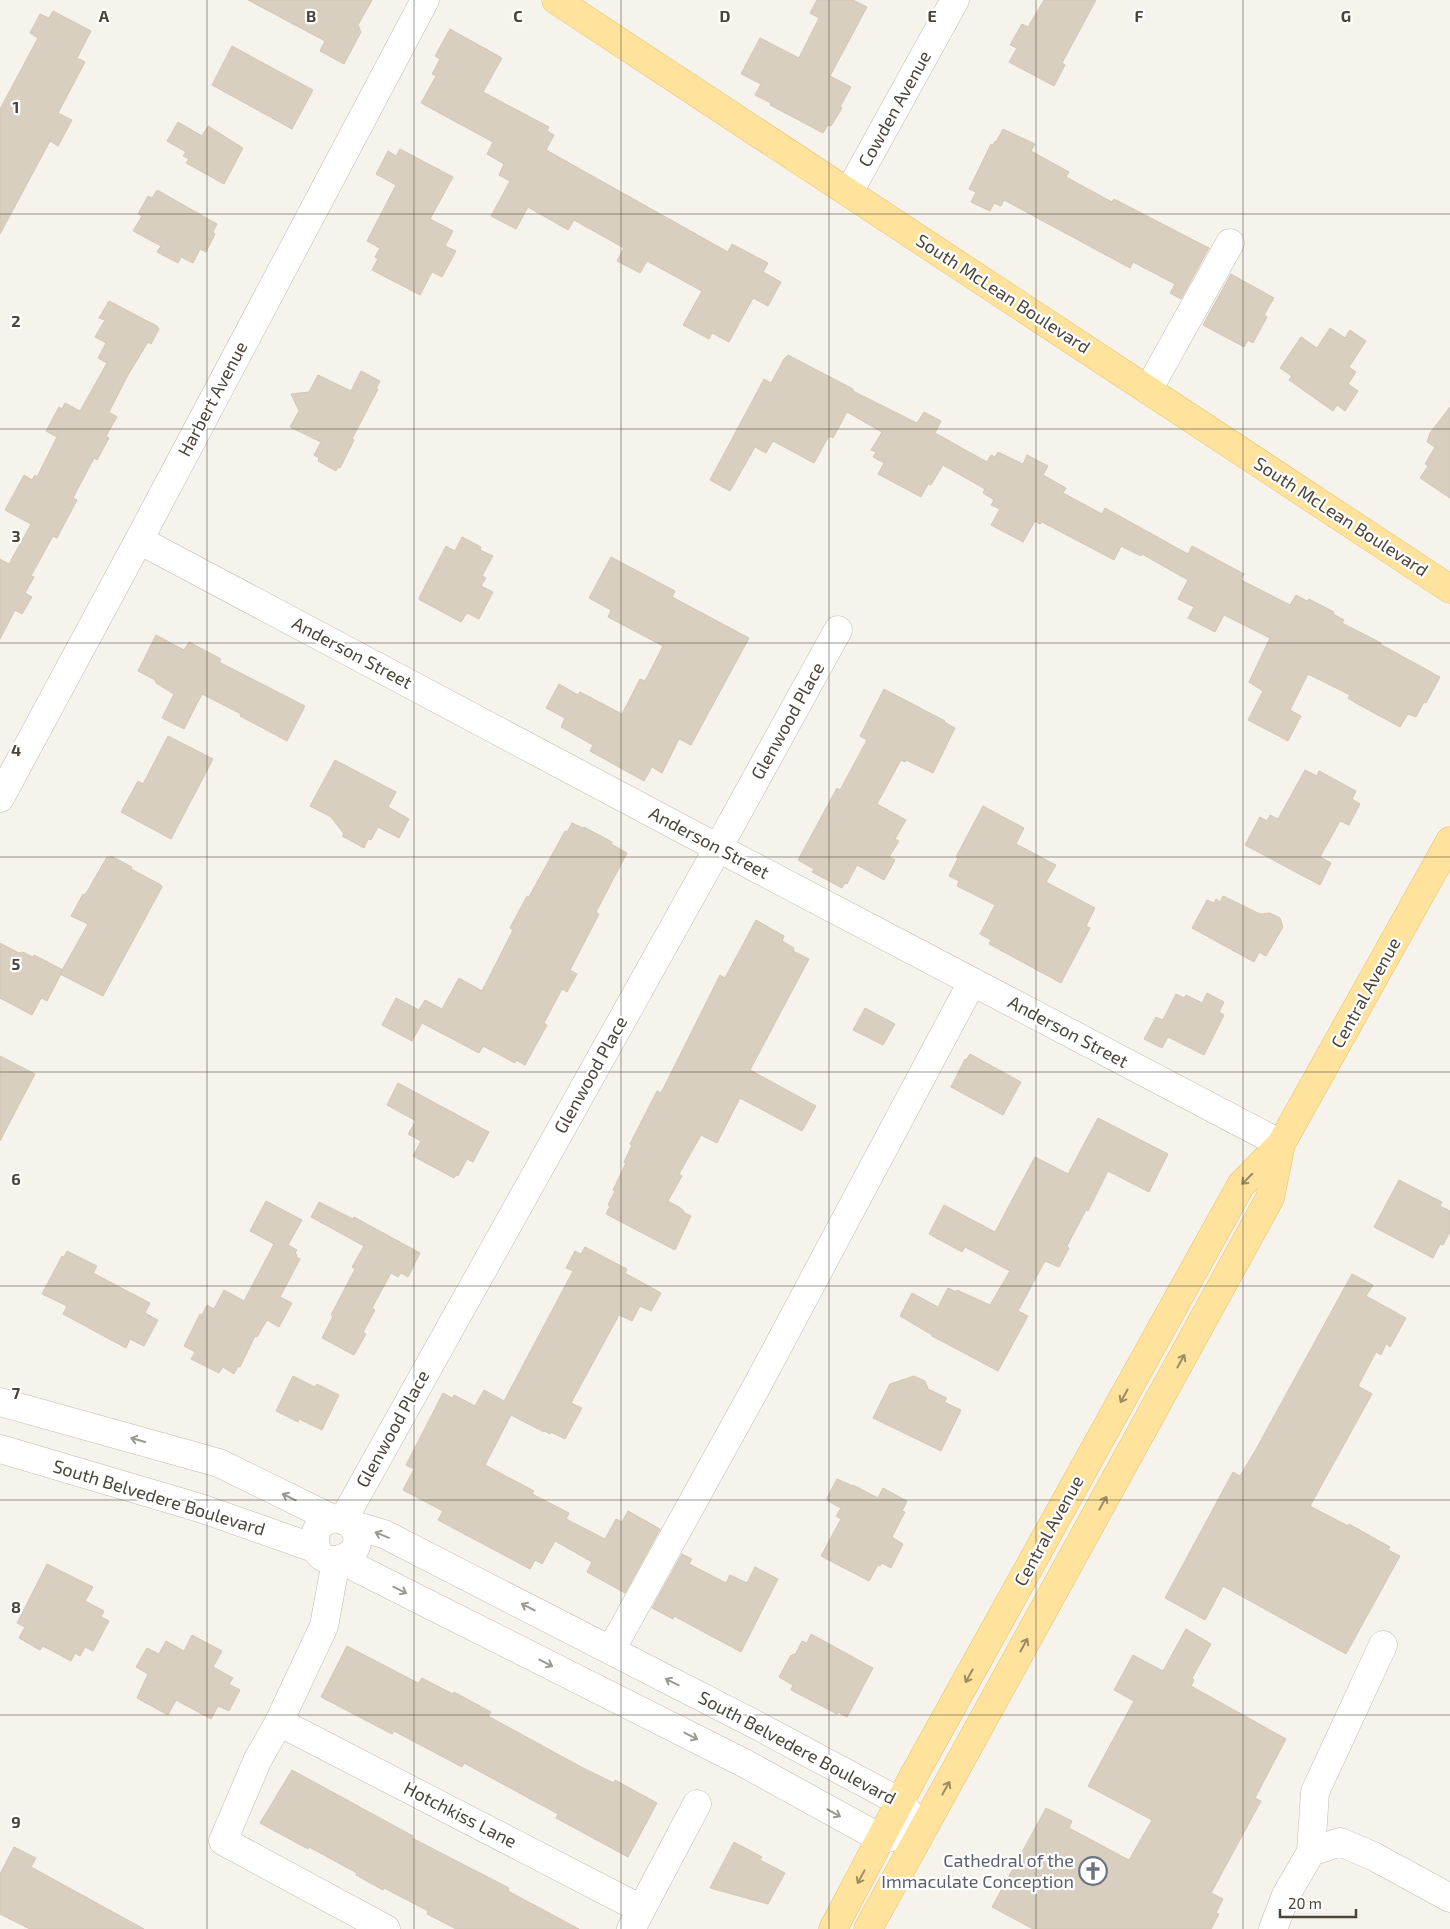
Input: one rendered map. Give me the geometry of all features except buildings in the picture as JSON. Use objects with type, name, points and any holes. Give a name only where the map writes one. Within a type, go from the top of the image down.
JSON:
[{"type":"main road","name":"South McLean Boulevard","points":[[556,0],[1450,589]]},
{"type":"main road","name":"Central Avenue","points":[[833,1929],[900,1802],[1241,1185],[1282,1144],[1450,841]]},
{"type":"main road","name":"Central Avenue","points":[[868,1929],[1270,1198],[1282,1144]]},
{"type":"street","name":"Harbert Avenue","points":[[0,798],[425,0]]},
{"type":"street","name":"Cowden Avenue","points":[[849,192],[955,0]]},
{"type":"street","points":[[1148,390],[1230,243]]},
{"type":"street","name":"Anderson Street","points":[[139,540],[718,848],[1282,1144]]},
{"type":"street","name":"Glenwood Place","points":[[341,1520],[718,848],[838,630]]},
{"type":"street","points":[[611,1650],[762,1376],[972,982]]},
{"type":"street","name":"South Belvedere Boulevard","points":[[0,1402],[219,1463],[341,1520],[384,1534],[760,1727],[900,1802],[922,1830]]},
{"type":"street","name":"South Belvedere Boulevard","points":[[0,1449],[200,1508],[331,1556],[744,1763],[882,1839]]},
{"type":"street","points":[[331,1556],[347,1557],[355,1547],[356,1534],[341,1520],[321,1524],[315,1536],[331,1556],[324,1626],[258,1759],[224,1841],[386,1929]]},
{"type":"street","points":[[1273,1929],[1286,1895],[1311,1852],[1315,1792],[1384,1646]]},
{"type":"street","name":"Hotchkiss Lane","points":[[278,1722],[636,1919]]},
{"type":"street","points":[[636,1919],[697,1804]]},
{"type":"street","points":[[882,1839],[922,1830]]},
{"type":"street","points":[[1311,1852],[1340,1842],[1373,1856],[1450,1898]]},
{"type":"place","name":"Cathedral of the Immaculate Conception","points":[[1093,1871]]}]
